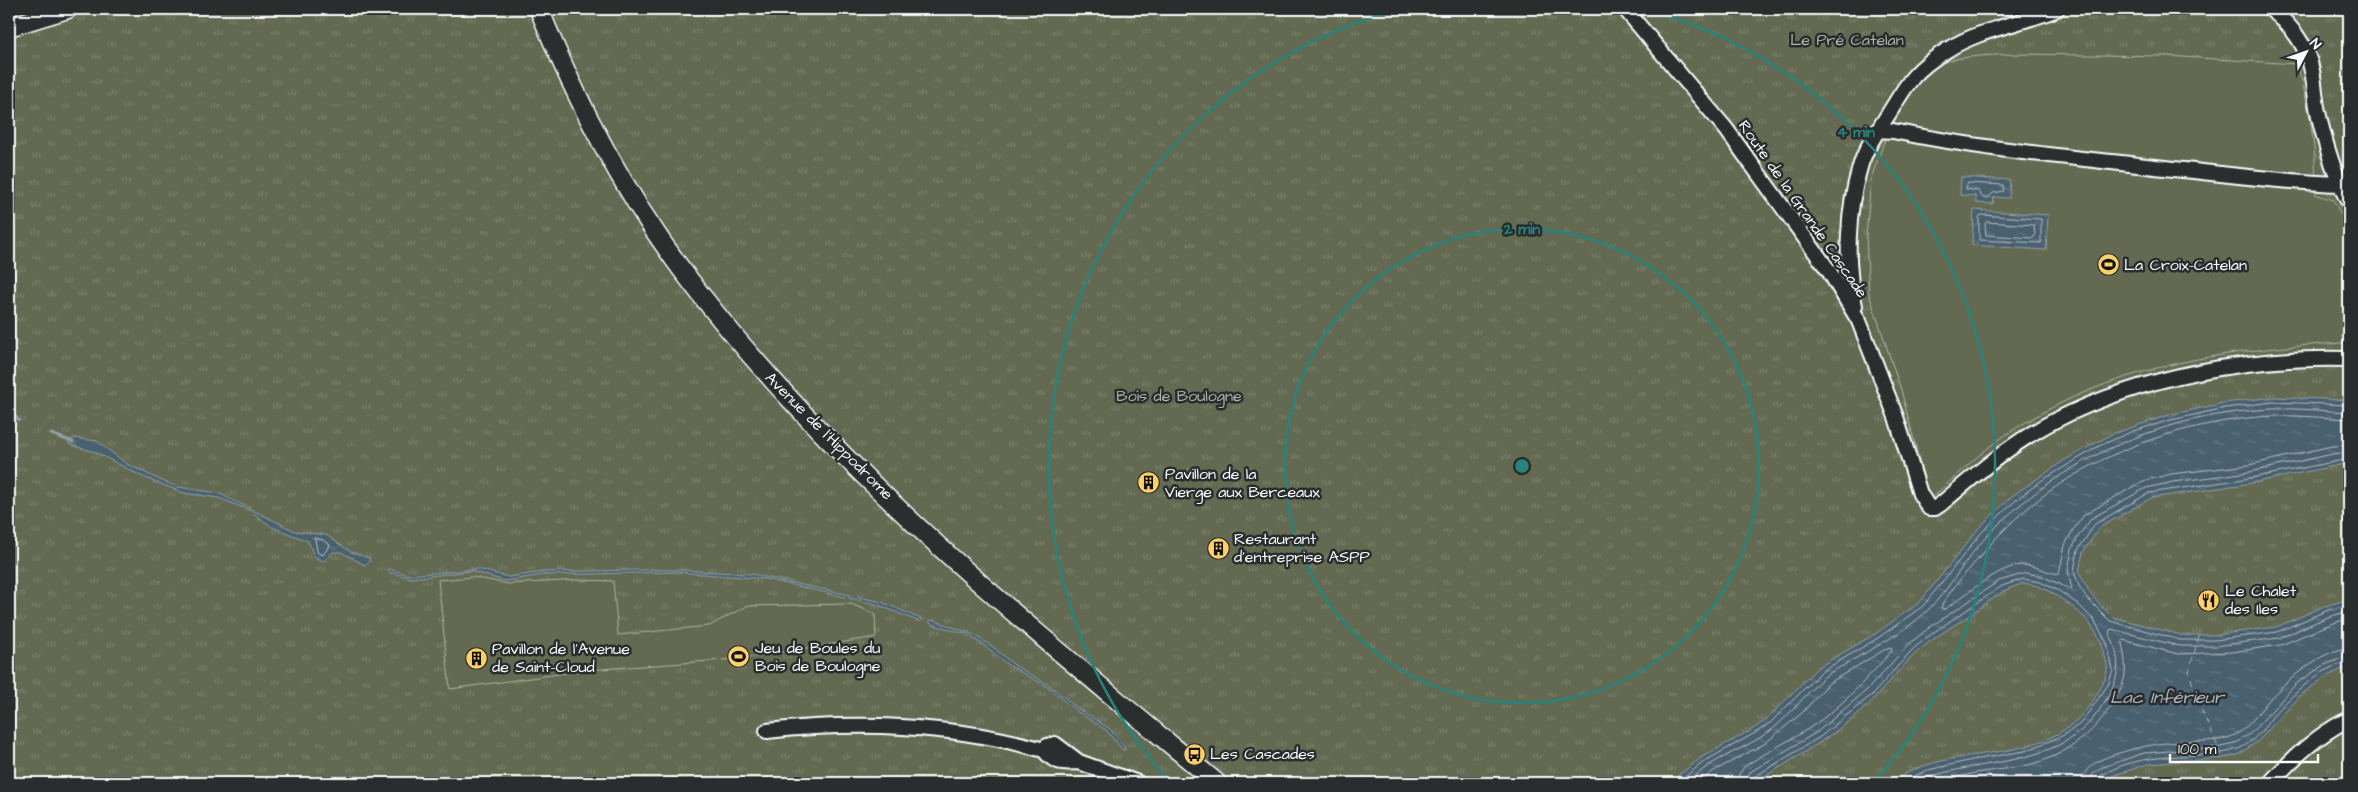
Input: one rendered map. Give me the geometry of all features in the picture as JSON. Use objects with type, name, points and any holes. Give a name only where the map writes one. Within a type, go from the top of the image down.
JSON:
[{"type":"main road","points":[[9,27],[68,9]]},
{"type":"main road","name":"Avenue de l'Hippodrome","points":[[539,9],[582,106],[628,188],[681,268],[743,347],[783,392],[864,475],[976,579],[1076,668],[1217,783]]},
{"type":"street","name":"Route de la Grande Cascade","points":[[1624,9],[1726,129],[1829,272],[1859,321],[1896,417],[1920,494],[1926,505],[1931,508],[1941,504],[2031,434],[2078,410],[2137,388],[2230,367],[2279,362],[2349,359]]},
{"type":"street","points":[[1859,321],[1849,272],[1850,229],[1860,166],[1878,130],[1909,80],[1924,65],[1948,49],[1994,29],[2057,9]]},
{"type":"street","points":[[2270,9],[2283,20],[2304,48],[2312,69],[2318,112],[2328,153],[2349,203]]},
{"type":"street","points":[[1878,130],[1893,130],[1986,147],[2113,162],[2279,180],[2340,184]]},
{"type":"street","points":[[2270,783],[2292,759],[2319,736],[2346,720]]},
{"type":"street","points":[[766,731],[848,726],[909,728],[1009,741],[1044,750],[1047,746],[1055,744],[1079,762],[1138,783]]},
{"type":"green space","name":"Bois de Boulogne","points":[[9,9],[2349,9],[2349,783],[9,783]]},
{"type":"green space","name":"La Croix-Catelan","points":[[2012,54],[2166,56],[2297,64],[2312,129],[2316,179],[2315,194],[2333,200],[2349,228],[2349,338],[2341,343],[2296,346],[2209,357],[2126,377],[2085,392],[2046,411],[2007,434],[1931,498],[1928,494],[1901,390],[1869,294],[1866,237],[1871,178],[1887,134],[1893,131],[1891,119],[1926,73],[1940,64],[1960,58]]},
{"type":"green space","points":[[473,577],[508,584],[578,580],[613,581],[618,635],[709,626],[747,606],[851,604],[875,614],[876,637],[738,659],[588,670],[450,689],[438,580]]},
{"type":"water","points":[[1961,177],[2010,180],[2009,198],[1994,197],[1993,204],[1976,203],[1976,196],[1960,195]]},
{"type":"water","points":[[1974,210],[2048,215],[2046,250],[1972,245]]},
{"type":"water","name":"Lac Inférieur","points":[[2273,397],[2349,400],[2349,463],[2252,483],[2151,498],[2099,528],[2083,552],[2079,572],[2091,595],[2112,617],[2181,635],[2215,635],[2276,627],[2325,606],[2349,599],[2349,666],[2327,676],[2303,693],[2258,741],[2238,755],[2148,764],[2109,777],[2098,783],[1891,783],[1912,770],[1936,762],[2011,750],[2058,734],[2078,719],[2096,697],[2103,684],[2107,664],[2100,640],[2092,626],[2074,608],[2057,596],[2040,587],[2022,584],[1998,595],[1929,642],[1908,661],[1858,714],[1822,741],[1757,781],[1753,783],[1669,783],[1702,757],[1753,729],[1767,719],[1817,668],[1875,634],[1920,602],[1978,529],[2012,496],[2065,460],[2112,434],[2169,415],[2224,403]]},
{"type":"water","points":[[73,438],[97,441],[127,464],[178,487],[218,493],[295,531],[326,535],[351,552],[369,558],[370,561],[365,565],[341,552],[333,552],[324,561],[315,558],[308,541],[272,527],[251,511],[219,498],[184,493],[143,477],[95,452],[71,445],[68,443]]},
{"type":"water","points":[[389,569],[409,575],[478,569],[508,577],[544,572],[638,570],[682,570],[751,574],[882,602],[921,619],[920,622],[876,604],[766,579],[678,572],[542,575],[505,581],[471,571],[412,578],[388,572]]},
{"type":"water","points":[[933,620],[974,635],[993,647],[1014,665],[1049,685],[1077,708],[1110,729],[1126,749],[1123,750],[1106,730],[1075,710],[1046,686],[1008,665],[984,645],[966,634],[931,624],[929,621]]},
{"type":"waterway","points":[[9,411],[19,420]]},
{"type":"waterway","points":[[51,434],[73,442]]},
{"type":"ferry route","points":[[2199,636],[2189,671],[2197,700],[2223,758]]},
{"type":"place","name":"La Croix-Catelan","points":[[2108,265]]},
{"type":"place","name":"Pavillon de la Vierge aux Berceaux","points":[[1149,483]]},
{"type":"place","name":"Restaurant d'entreprise ASPP","points":[[1218,548]]},
{"type":"place","name":"Le Chalet des Iles","points":[[2209,600]]},
{"type":"place","name":"Jeu de Boules du Bois de Boulogne","points":[[739,657]]},
{"type":"place","name":"Pavillon de l'Avenue de Saint-Cloud","points":[[476,658]]},
{"type":"place","name":"Les Cascades","points":[[1194,754]]},
{"type":"park label","name":"Le Pré Catelan","points":[[1847,40]]}]
